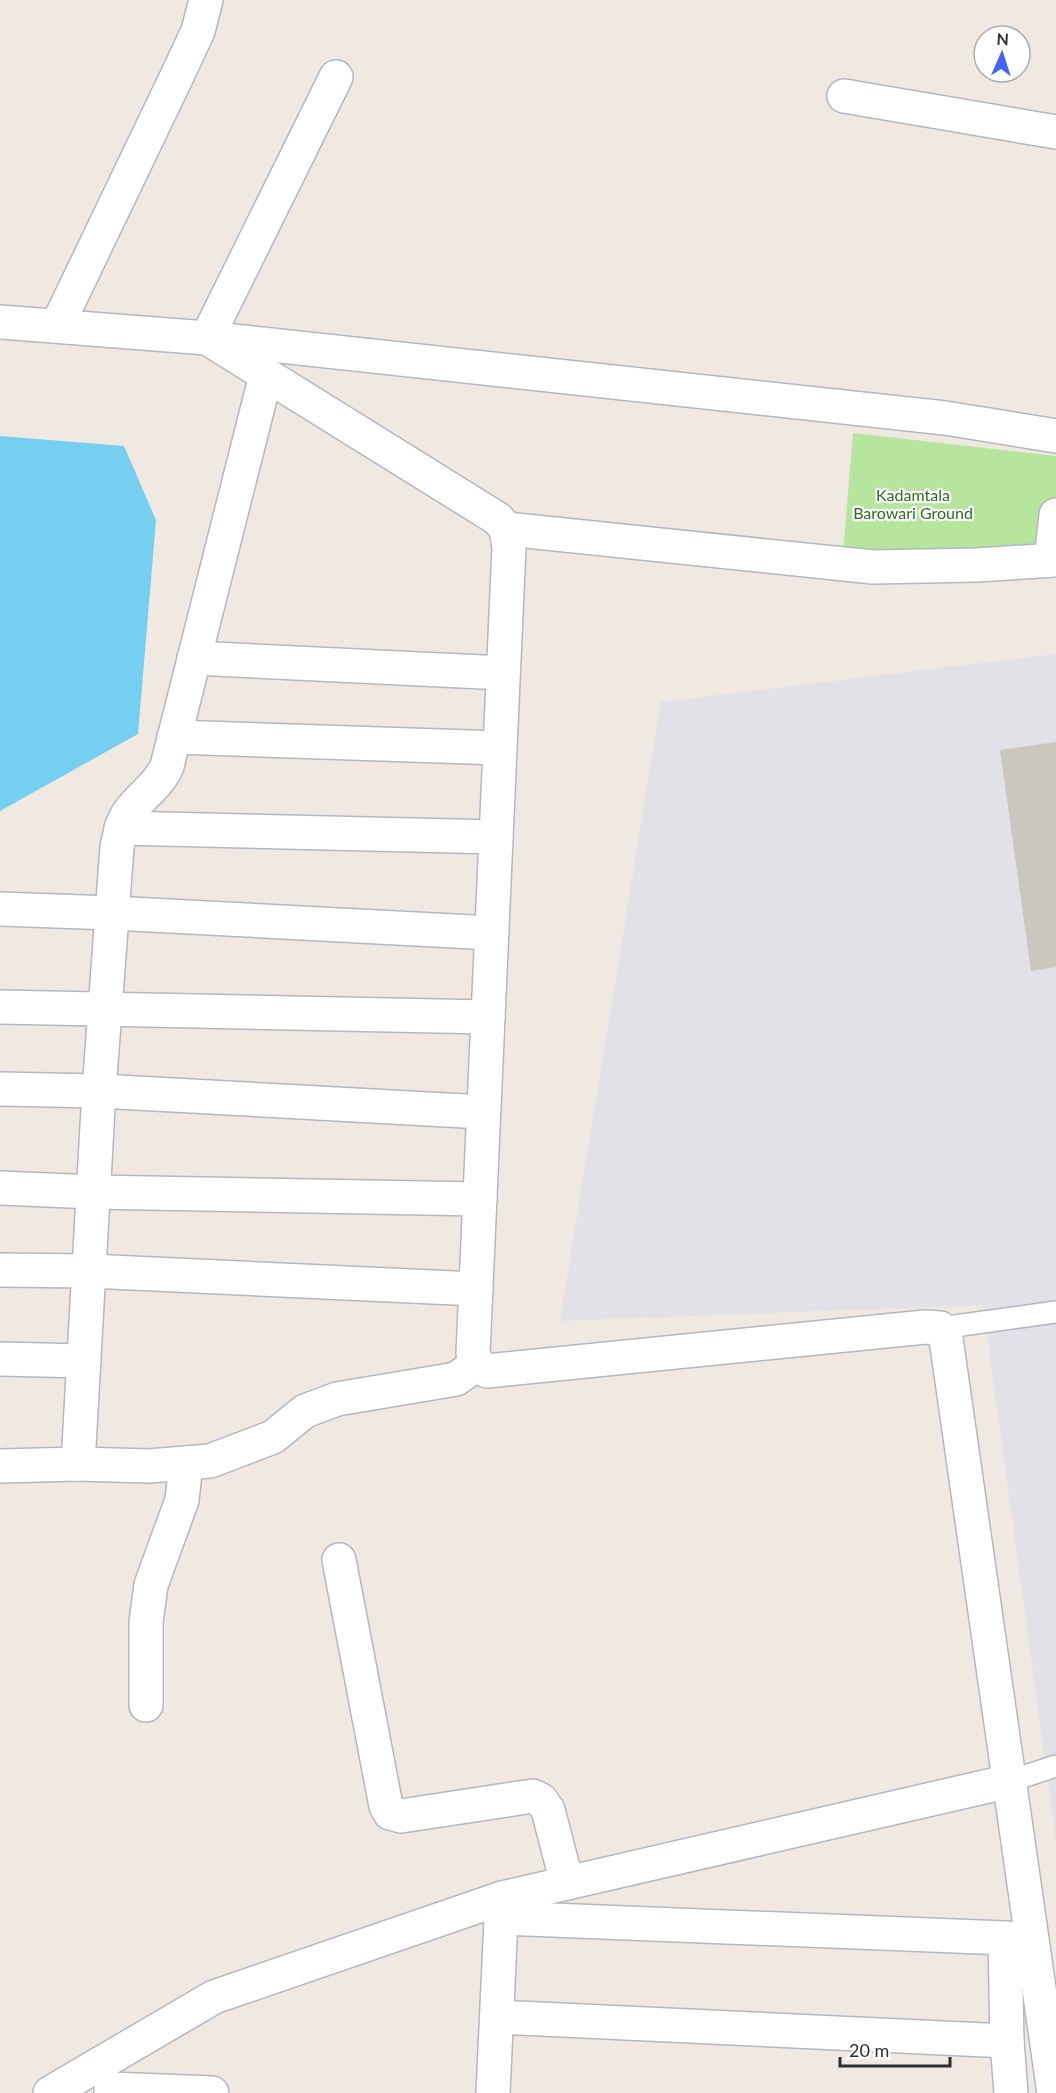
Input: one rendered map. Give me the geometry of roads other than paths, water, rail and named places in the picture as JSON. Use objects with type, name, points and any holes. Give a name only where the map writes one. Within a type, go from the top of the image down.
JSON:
[{"type":"street","points":[[57,326],[198,31],[206,0]]},
{"type":"street","points":[[207,338],[336,76]]},
{"type":"street","points":[[844,96],[1056,132]]},
{"type":"street","points":[[0,322],[207,338],[945,418],[1056,435]]},
{"type":"street","points":[[207,338],[498,519],[506,529],[508,547],[500,748],[473,1353],[477,1364],[487,1371],[925,1327],[940,1328],[946,1339],[1010,1781],[1019,1939],[1054,2093]]},
{"type":"street","points":[[78,1464],[99,1091],[112,913],[121,828],[129,811],[163,775],[266,375]]},
{"type":"street","points":[[506,529],[873,567],[976,566],[1053,560],[1056,515]]},
{"type":"street","points":[[194,658],[503,673]]},
{"type":"street","points":[[174,737],[500,748]]},
{"type":"street","points":[[121,828],[496,837]]},
{"type":"street","points":[[0,909],[492,933]]},
{"type":"street","points":[[0,1007],[488,1017]]},
{"type":"street","points":[[0,1089],[99,1091],[483,1112]]},
{"type":"street","points":[[0,1188],[94,1192],[480,1199]]},
{"type":"street","points":[[0,1270],[89,1271],[476,1289]]},
{"type":"street","points":[[0,1359],[84,1361]]},
{"type":"street","points":[[0,1466],[78,1464],[149,1466],[210,1461],[273,1437],[305,1411],[337,1399],[456,1379],[477,1364]]},
{"type":"street","points":[[146,1705],[147,1622],[151,1585],[182,1500],[186,1463]]},
{"type":"street","points":[[339,1560],[386,1806],[390,1813],[401,1816],[532,1797],[541,1800],[548,1810],[567,1883]]},
{"type":"street","points":[[112,2080],[213,1997],[502,1908],[567,1883],[1010,1781]]},
{"type":"street","points":[[502,1908],[1019,1939]]},
{"type":"street","points":[[493,2093],[502,1908]]},
{"type":"street","points":[[1011,2093],[1007,2041],[1019,1939]]},
{"type":"street","points":[[497,2017],[1007,2041]]},
{"type":"street","points":[[50,2093],[112,2080],[212,2093]]},
{"type":"lane","points":[[940,1328],[1056,1312]]},
{"type":"lane","points":[[1010,1781],[1056,1766]]},
{"type":"water","points":[[0,436],[124,446],[156,520],[138,734],[0,811]]},
{"type":"park label","name":"Kadamtala Barowari Ground","points":[[913,503]]}]
